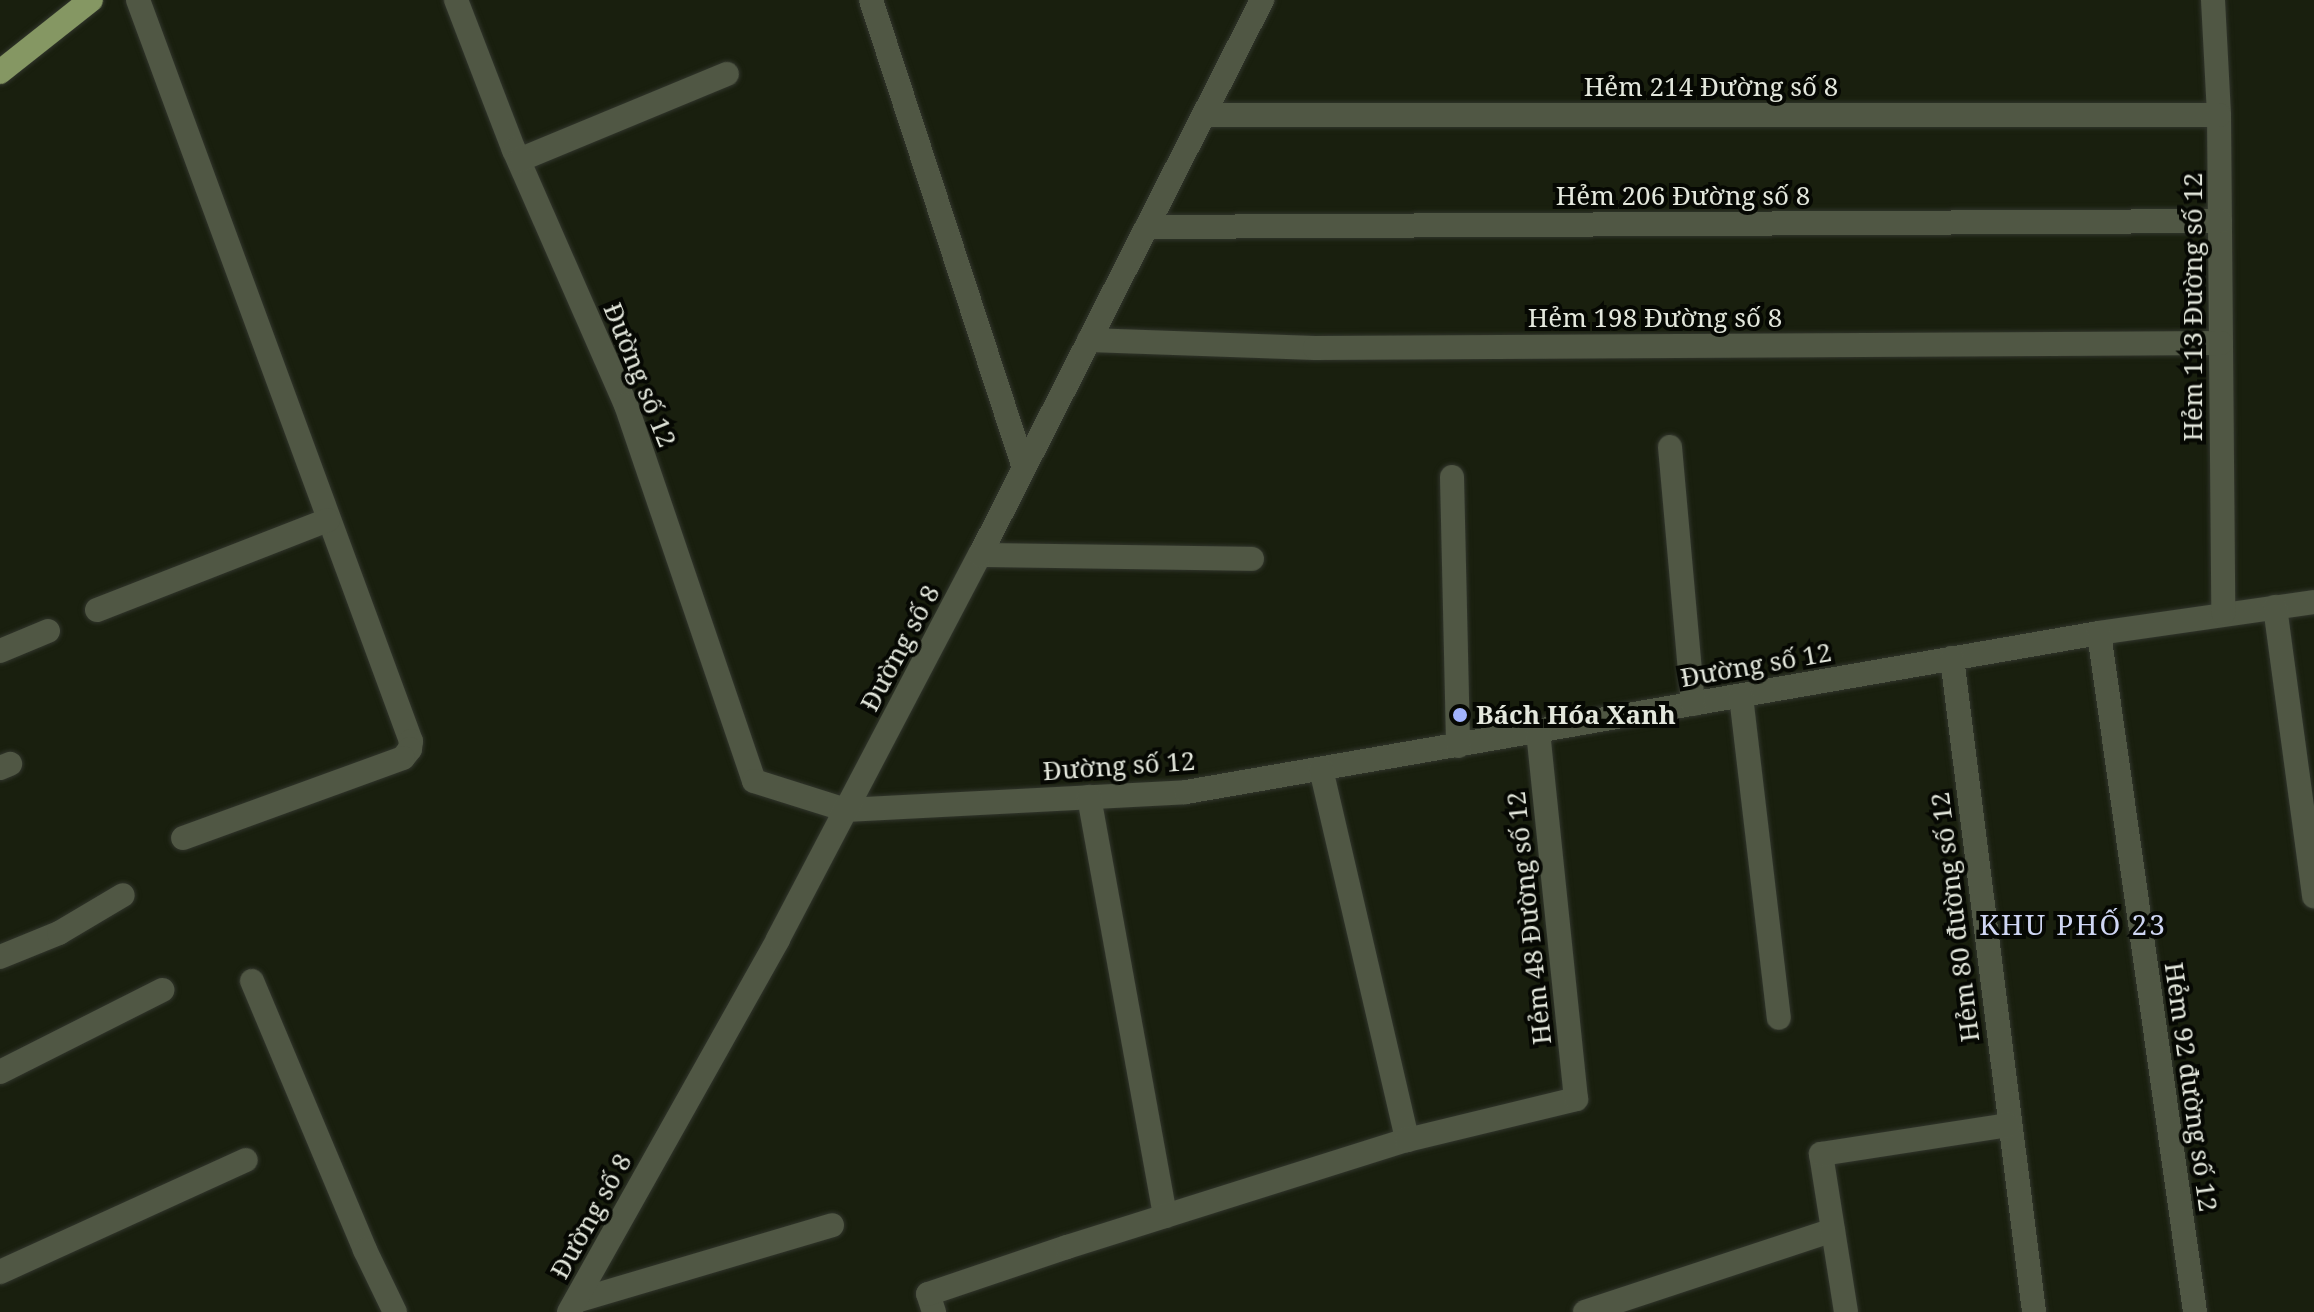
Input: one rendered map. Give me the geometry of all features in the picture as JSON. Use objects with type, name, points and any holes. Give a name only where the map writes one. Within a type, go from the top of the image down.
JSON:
[{"type":"main road","points":[[0,72],[91,0]]},
{"type":"street","points":[[138,0],[411,741],[410,749],[403,758],[183,838]]},
{"type":"street","name":"Đường số 12","points":[[456,0],[519,160],[626,405],[754,781],[846,810],[1186,792],[2099,633],[2314,602]]},
{"type":"street","points":[[871,0],[1024,467]]},
{"type":"street","name":"Đường số 8","points":[[573,1306],[778,939],[980,555],[1262,0]]},
{"type":"street","name":"Hẻm 113 Đường số 12","points":[[2213,0],[2219,115],[2223,613]]},
{"type":"street","points":[[519,160],[727,74]]},
{"type":"street","name":"Hẻm 214 Đường số 8","points":[[1204,115],[2219,115]]},
{"type":"street","name":"Hẻm 206 Đường số 8","points":[[1147,227],[2220,221]]},
{"type":"street","name":"Hẻm 198 Đường số 8","points":[[1089,340],[1315,348],[2221,343]]},
{"type":"street","points":[[1670,447],[1693,704]]},
{"type":"street","points":[[1452,477],[1458,746]]},
{"type":"street","points":[[97,610],[328,520]]},
{"type":"street","points":[[980,555],[1252,559]]},
{"type":"street","points":[[2275,607],[2314,896]]},
{"type":"street","points":[[0,651],[48,631]]},
{"type":"street","name":"Hẻm 92 đường số 12","points":[[2099,633],[2195,1312]]},
{"type":"street","name":"Hẻm 80 đường số 12","points":[[1952,658],[2034,1312]]},
{"type":"street","points":[[1741,696],[1779,1018]]},
{"type":"street","name":"Hẻm 48 Đường số 12","points":[[1407,1140],[1576,1099],[1538,732]]},
{"type":"street","points":[[931,1303],[1067,1247],[1407,1140],[1321,769]]},
{"type":"street","points":[[1089,797],[1165,1216]]},
{"type":"street","points":[[0,957],[59,933],[123,895]]},
{"type":"street","points":[[252,981],[365,1250],[395,1312]]},
{"type":"street","points":[[0,1072],[162,990]]},
{"type":"street","points":[[1846,1312],[1821,1154],[2009,1125]]},
{"type":"street","points":[[0,1272],[246,1160]]},
{"type":"street","points":[[573,1306],[832,1225]]},
{"type":"street","points":[[1585,1312],[1833,1230]]},
{"type":"place","name":"Bách Hóa Xanh","points":[[1460,715]]},
{"type":"district","name":"KHU PHỐ 23","points":[[2073,924]]}]
